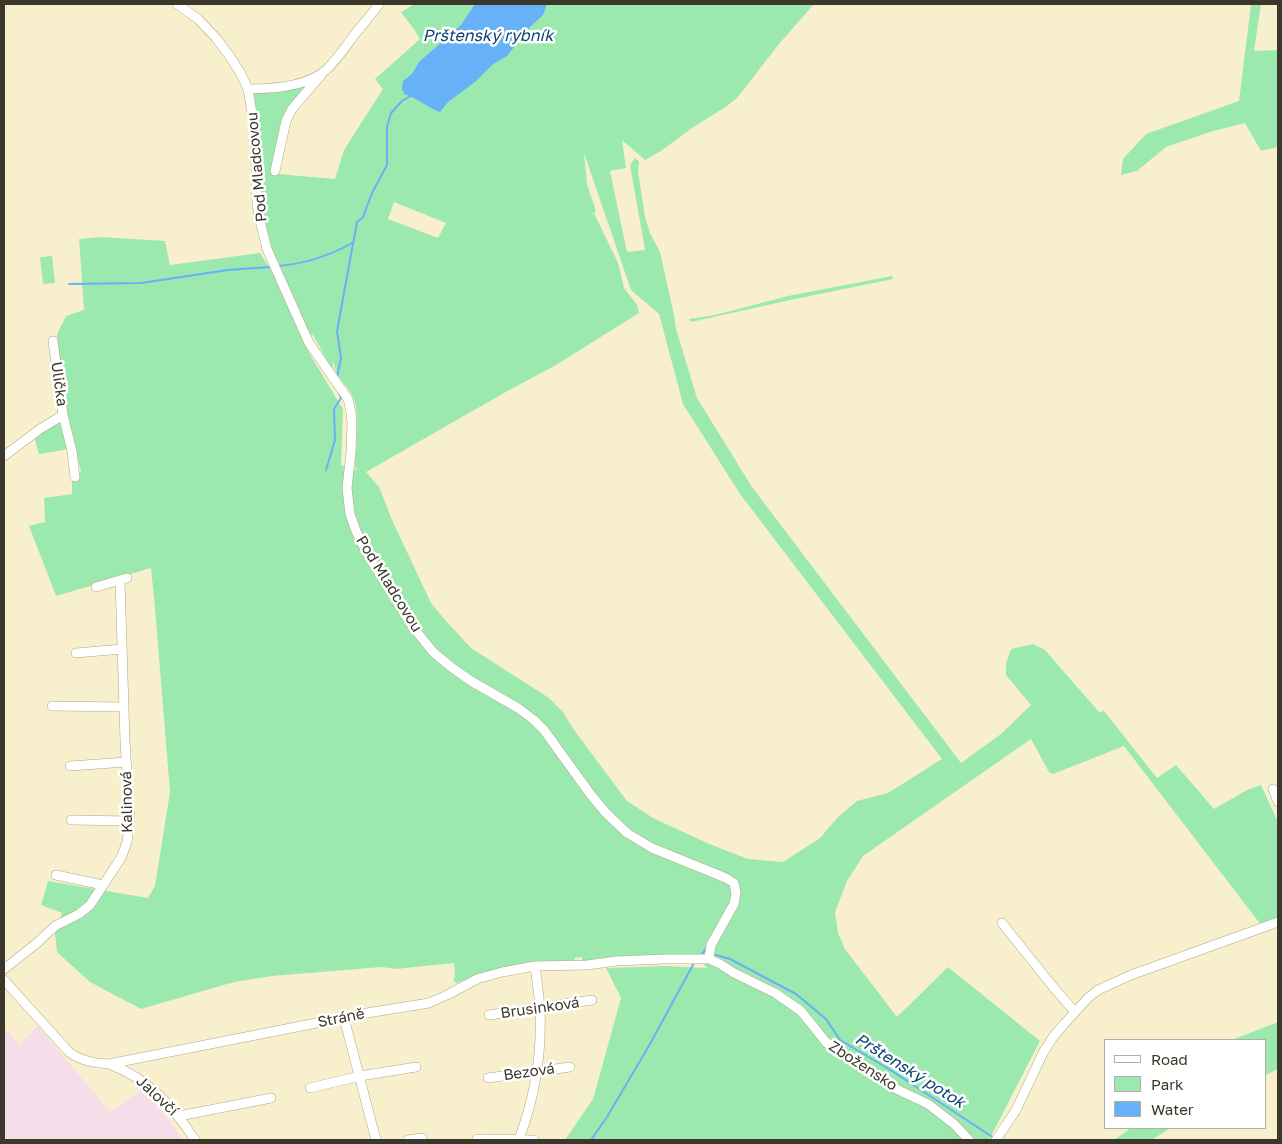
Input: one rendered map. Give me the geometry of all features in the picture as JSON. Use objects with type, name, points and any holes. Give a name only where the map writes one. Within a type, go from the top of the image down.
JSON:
[{"type":"street","name":"Pod Mladcovou","points":[[177,4],[198,19],[216,38],[232,58],[248,89],[256,131],[257,205],[263,236],[310,343],[348,399],[352,412],[351,452],[347,488],[350,514],[368,555],[413,627],[433,652],[471,681],[518,708],[534,720],[544,730],[590,795],[628,833],[652,848],[734,883],[736,893],[734,904],[711,945],[709,959]]},
{"type":"street","points":[[275,171],[286,121],[292,109],[347,46],[379,4]]},
{"type":"street","points":[[248,89],[291,86],[302,83],[325,71]]},
{"type":"street","name":"Ulička","points":[[4,456],[40,429],[63,415],[53,341]]},
{"type":"street","points":[[63,415],[72,451],[74,477]]},
{"type":"street","name":"Kalinová","points":[[4,969],[55,926],[79,914],[90,905],[120,858],[127,842],[130,821],[122,649],[124,579],[96,587]]},
{"type":"street","points":[[76,654],[122,649]]},
{"type":"street","points":[[52,706],[124,707]]},
{"type":"street","points":[[70,766],[126,762]]},
{"type":"street","points":[[1274,789],[1278,802]]},
{"type":"street","points":[[71,820],[130,821]]},
{"type":"street","points":[[56,875],[103,885]]},
{"type":"street","points":[[996,1140],[1016,1110],[1043,1053],[1053,1037],[1089,997],[1106,986],[1131,975],[1278,922]]},
{"type":"street","points":[[1002,923],[1075,1012]]},
{"type":"street","name":"Stráně","points":[[4,980],[69,1052],[82,1060],[109,1064],[429,1003],[477,979],[535,966],[587,965],[616,961],[709,959]]},
{"type":"street","name":"Zbožensko","points":[[709,959],[802,1011],[831,1047],[892,1087],[928,1104],[954,1124],[968,1140]]},
{"type":"street","points":[[519,1139],[530,1108],[540,1054],[540,1008],[535,966]]},
{"type":"street","name":"Brusinková","points":[[488,1015],[592,1000]]},
{"type":"street","points":[[344,1018],[376,1140]]},
{"type":"street","name":"Jalovčí","points":[[109,1064],[133,1074],[146,1084],[179,1116],[195,1140]]},
{"type":"street","points":[[310,1088],[360,1076],[416,1067]]},
{"type":"street","name":"Bezová","points":[[488,1078],[570,1067]]},
{"type":"street","points":[[179,1116],[271,1098]]},
{"type":"street","points":[[408,1140],[422,1138]]},
{"type":"street","points":[[477,1139],[534,1140]]},
{"type":"shaded area","points":[[38,1026],[110,1112],[140,1091],[159,1107],[183,1140],[4,1140],[4,1027],[19,1044]]},
{"type":"green space","points":[[415,4],[814,4],[779,44],[737,98],[645,160],[622,140],[626,168],[610,171],[627,252],[645,250],[630,165],[635,158],[639,161],[638,171],[645,217],[650,233],[660,252],[676,329],[697,398],[752,487],[961,763],[1001,734],[1031,705],[1006,675],[1006,663],[1011,649],[1033,644],[1045,650],[1099,712],[1104,711],[1157,778],[1176,765],[1214,809],[1247,790],[1261,785],[1278,822],[1278,918],[1261,925],[1124,746],[1053,774],[1049,772],[1031,739],[863,856],[847,881],[835,912],[838,933],[845,949],[897,1017],[948,967],[1040,1041],[989,1140],[565,1140],[593,1099],[621,998],[606,968],[666,966],[707,968],[696,956],[599,958],[582,962],[582,957],[564,962],[529,962],[486,972],[456,983],[453,979],[455,977],[454,963],[396,969],[382,967],[272,976],[234,982],[141,1009],[90,982],[57,952],[55,934],[62,913],[41,905],[48,881],[148,898],[155,886],[170,792],[151,568],[56,596],[29,526],[45,522],[44,498],[72,494],[72,479],[81,472],[64,402],[57,334],[66,316],[84,310],[79,239],[101,237],[165,241],[170,265],[260,253],[279,283],[281,292],[309,353],[343,409],[341,465],[358,470],[355,467],[357,423],[354,399],[336,372],[334,361],[332,369],[313,335],[309,335],[276,261],[262,215],[259,126],[253,94],[287,90],[314,80],[290,105],[278,174],[335,179],[344,150],[383,89],[375,79],[420,39],[401,12]],"holes":[[[584,153],[631,290],[659,314],[683,404],[740,494],[942,759],[888,793],[857,801],[838,817],[820,838],[783,862],[748,859],[707,843],[653,818],[627,801],[574,730],[563,712],[549,698],[471,648],[431,603],[392,520],[379,487],[366,472],[556,365],[639,313],[637,305],[624,288],[618,263],[594,213],[591,215],[596,211],[587,184]],[[394,202],[446,223],[438,238],[388,219]]]},
{"type":"green space","points":[[1251,4],[1261,4],[1254,51],[1278,50],[1278,147],[1261,151],[1245,123],[1213,131],[1166,147],[1137,171],[1121,175],[1123,159],[1146,134],[1239,101]]},
{"type":"green space","points":[[52,256],[55,283],[43,284],[40,257]]},
{"type":"green space","points":[[892,276],[893,279],[691,322],[689,319],[715,315],[788,296]]},
{"type":"green space","points":[[61,419],[69,449],[39,454],[34,437]]},
{"type":"green space","points":[[1278,1022],[1278,1069],[1267,1074],[1267,1039],[1235,1039]]},
{"type":"green space","points":[[1130,1129],[1169,1129],[1151,1140],[1114,1140]]},
{"type":"water","name":"Prštenský rybník","points":[[475,4],[547,4],[543,15],[529,28],[507,56],[492,65],[475,82],[448,102],[440,112],[404,94],[402,89],[403,81],[412,74],[419,62],[461,25]]},
{"type":"waterway","name":"Prštenský potok","points":[[337,377],[341,358],[337,331],[357,222],[363,217],[372,193],[387,165],[387,127],[391,113],[402,101],[412,95]]},
{"type":"waterway","points":[[278,266],[317,258],[354,242]]},
{"type":"waterway","points":[[69,284],[141,283],[228,270],[270,267]]},
{"type":"waterway","name":"Prštenský potok","points":[[326,470],[335,440],[334,409],[341,398],[339,393]]},
{"type":"waterway","points":[[700,956],[706,949]]},
{"type":"waterway","name":"Prštenský potok","points":[[713,954],[730,959],[796,994],[826,1019],[840,1040],[892,1071],[994,1138]]},
{"type":"waterway","points":[[591,1140],[607,1117],[650,1044],[694,963]]}]
